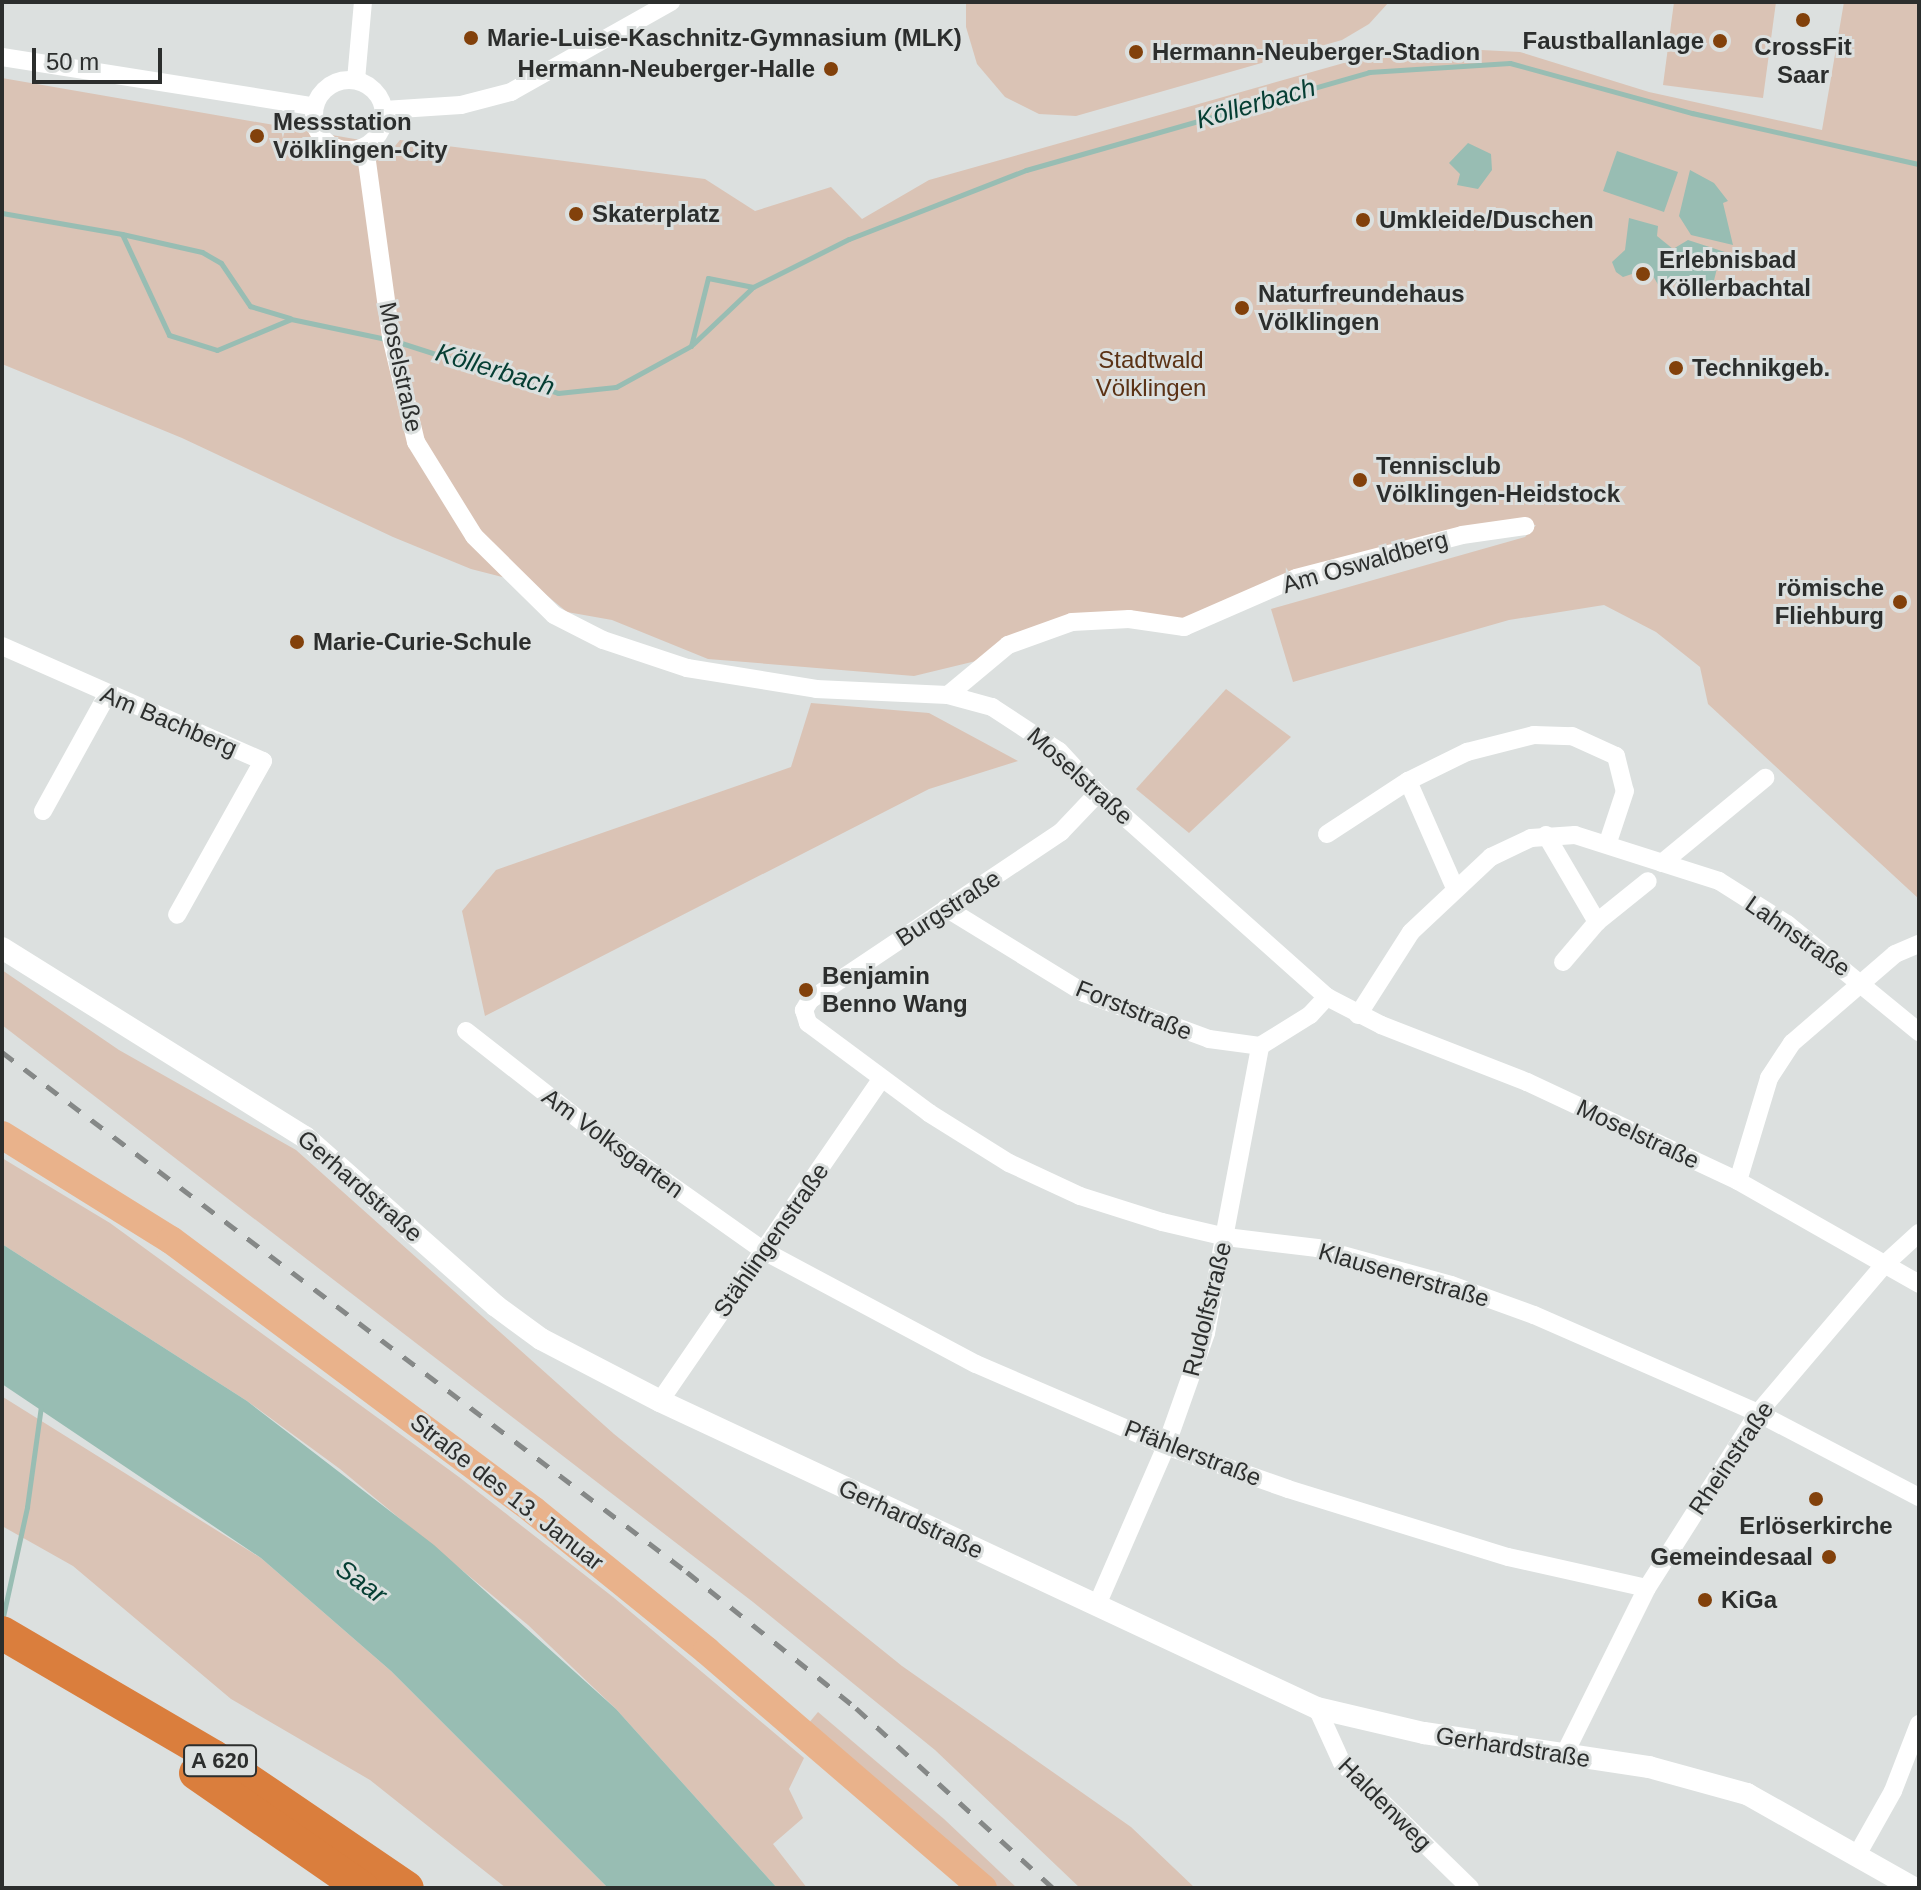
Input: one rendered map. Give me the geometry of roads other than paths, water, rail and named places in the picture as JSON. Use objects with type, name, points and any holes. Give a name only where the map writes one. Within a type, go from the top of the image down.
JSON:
[{"type":"highway","name":"A 620","points":[[10,1651],[200,1775],[362,1888]]},
{"type":"highway","name":"A 620","points":[[10,1651],[293,1806],[407,1888]]},
{"type":"main road","name":"Straße des 13. Januar","points":[[2,1135],[171,1240],[521,1501],[707,1651],[983,1888]]},
{"type":"street","points":[[356,80],[363,2]]},
{"type":"street","points":[[384,110],[461,105],[511,92],[671,2]]},
{"type":"street","points":[[2,57],[313,106]]},
{"type":"street","points":[[356,80],[379,96],[384,110],[383,125],[365,147],[345,151],[327,144],[315,128],[313,106],[321,91],[337,81],[356,80]]},
{"type":"street","name":"Moselstraße","points":[[365,147],[391,337],[416,442],[474,536],[519,585],[554,615],[603,640],[663,662],[738,678],[816,689],[948,695],[992,707],[1035,732],[1098,793],[1327,997],[1358,1015],[1527,1082],[1738,1181],[1919,1284]]},
{"type":"street","name":"Am Oswaldberg","points":[[948,695],[1008,645],[1072,622],[1129,619],[1184,627],[1296,578],[1462,535],[1525,526]]},
{"type":"street","name":"Am Bachberg","points":[[2,646],[107,695],[263,761],[177,915]]},
{"type":"street","points":[[43,811],[107,695]]},
{"type":"street","points":[[1327,834],[1408,781],[1467,752],[1534,735],[1595,742],[1616,756],[1623,772],[1625,791],[1608,842]]},
{"type":"street","points":[[1662,863],[1765,778]]},
{"type":"street","points":[[1408,781],[1455,888]]},
{"type":"street","name":"Burgstraße","points":[[808,1023],[804,1010],[810,1000],[1061,832],[1098,793]]},
{"type":"street","points":[[1546,835],[1597,922]]},
{"type":"street","name":"Lahnstraße","points":[[1358,1015],[1411,932],[1455,888],[1491,857],[1546,835],[1608,842],[1719,881],[1787,924],[1862,982],[1919,1032]]},
{"type":"street","points":[[1563,962],[1597,922],[1648,881]]},
{"type":"street","name":"Forststraße","points":[[946,908],[1084,993],[1209,1039],[1260,1046]]},
{"type":"street","points":[[1738,1181],[1769,1078],[1792,1043],[1895,954],[1919,944]]},
{"type":"street","name":"Gerhardstraße","points":[[2,948],[305,1137],[496,1306],[541,1339],[660,1401],[1317,1708],[1424,1733],[1649,1767],[1747,1794],[1914,1888]]},
{"type":"street","points":[[1260,1046],[1310,1015],[1327,997]]},
{"type":"street","name":"Klausenerstraße","points":[[808,1023],[881,1079],[1009,1163],[1080,1196],[1226,1237],[1317,1248],[1451,1285],[1534,1315],[1758,1413],[1919,1497]]},
{"type":"street","name":"Am Volksgarten","points":[[466,1031],[586,1125],[764,1251]]},
{"type":"street","name":"Rudolfstraße","points":[[1097,1605],[1166,1446],[1206,1333],[1260,1046]]},
{"type":"street","name":"Stählingenstraße","points":[[660,1401],[881,1079]]},
{"type":"street","name":"Rheinstraße","points":[[1564,1755],[1647,1588],[1758,1413],[1885,1264],[1919,1233]]},
{"type":"street","name":"Pfählerstraße","points":[[764,1251],[976,1364],[1166,1446],[1404,1526],[1647,1588]]},
{"type":"street","name":"Haldenweg","points":[[1317,1708],[1342,1763],[1470,1888]]},
{"type":"street","points":[[1857,1855],[1893,1791],[1919,1724]]},
{"type":"water","points":[[1468,143],[1491,154],[1492,170],[1478,189],[1457,185],[1460,174],[1449,163]]},
{"type":"water","points":[[1617,151],[1678,172],[1664,212],[1603,191]]},
{"type":"water","points":[[1690,170],[1714,183],[1728,201],[1723,203],[1733,245],[1691,235],[1679,216]]},
{"type":"water","points":[[1629,218],[1658,226],[1657,236],[1673,249],[1688,240],[1728,253],[1726,260],[1719,260],[1710,297],[1675,283],[1660,288],[1653,276],[1638,272],[1623,277],[1616,272],[1612,262],[1625,250]]},
{"type":"water","name":"Saar","points":[[2,1244],[247,1401],[434,1545],[616,1709],[777,1888],[608,1888],[391,1671],[261,1558],[2,1384]]},
{"type":"waterway","name":"Köllerbach","points":[[395,341],[558,393],[616,387],[691,346],[708,278],[753,287],[849,239],[1026,170],[1369,72],[1510,63],[1692,113],[1919,164]]},
{"type":"waterway","name":"Köllerbach","points":[[2,213],[122,234],[169,335],[217,350],[291,319],[386,339]]},
{"type":"waterway","name":"Köllerbach","points":[[122,234],[202,252],[221,263],[250,306],[290,318]]},
{"type":"waterway","name":"Köllerbach","points":[[693,344],[752,288]]},
{"type":"waterway","points":[[2,1621],[27,1507],[41,1406]]},
{"type":"railway","points":[[2,1052],[687,1572],[856,1708],[1053,1888]]},
{"type":"place","name":"CrossFit Saar","points":[[1803,20]]},
{"type":"place","name":"Marie-Luise-Kaschnitz-Gymnasium (MLK)","points":[[471,38]]},
{"type":"place","name":"Faustballanlage","points":[[1720,41]]},
{"type":"place","name":"Hermann-Neuberger-Stadion","points":[[1136,52]]},
{"type":"place","name":"Hermann-Neuberger-Halle","points":[[831,69]]},
{"type":"place","name":"Messstation Völklingen-City","points":[[257,136]]},
{"type":"place","name":"Skaterplatz","points":[[576,214]]},
{"type":"place","name":"Umkleide/Duschen","points":[[1363,220]]},
{"type":"place","name":"Erlebnisbad Köllerbachtal","points":[[1643,274]]},
{"type":"place","name":"Naturfreundehaus Völklingen","points":[[1242,308]]},
{"type":"place","name":"Technikgeb.","points":[[1676,368]]},
{"type":"place","name":"Tennisclub Völklingen-Heidstock","points":[[1360,480]]},
{"type":"place","name":"römische Fliehburg","points":[[1900,602]]},
{"type":"place","name":"Marie-Curie-Schule","points":[[297,642]]},
{"type":"place","name":"Benjamin Benno Wang","points":[[806,990]]},
{"type":"place","name":"Erlöserkirche","points":[[1816,1499]]},
{"type":"place","name":"Gemeindesaal","points":[[1829,1557]]},
{"type":"place","name":"KiGa","points":[[1705,1600]]},
{"type":"park label","name":"Stadtwald Völklingen","points":[[1151,374]]}]
